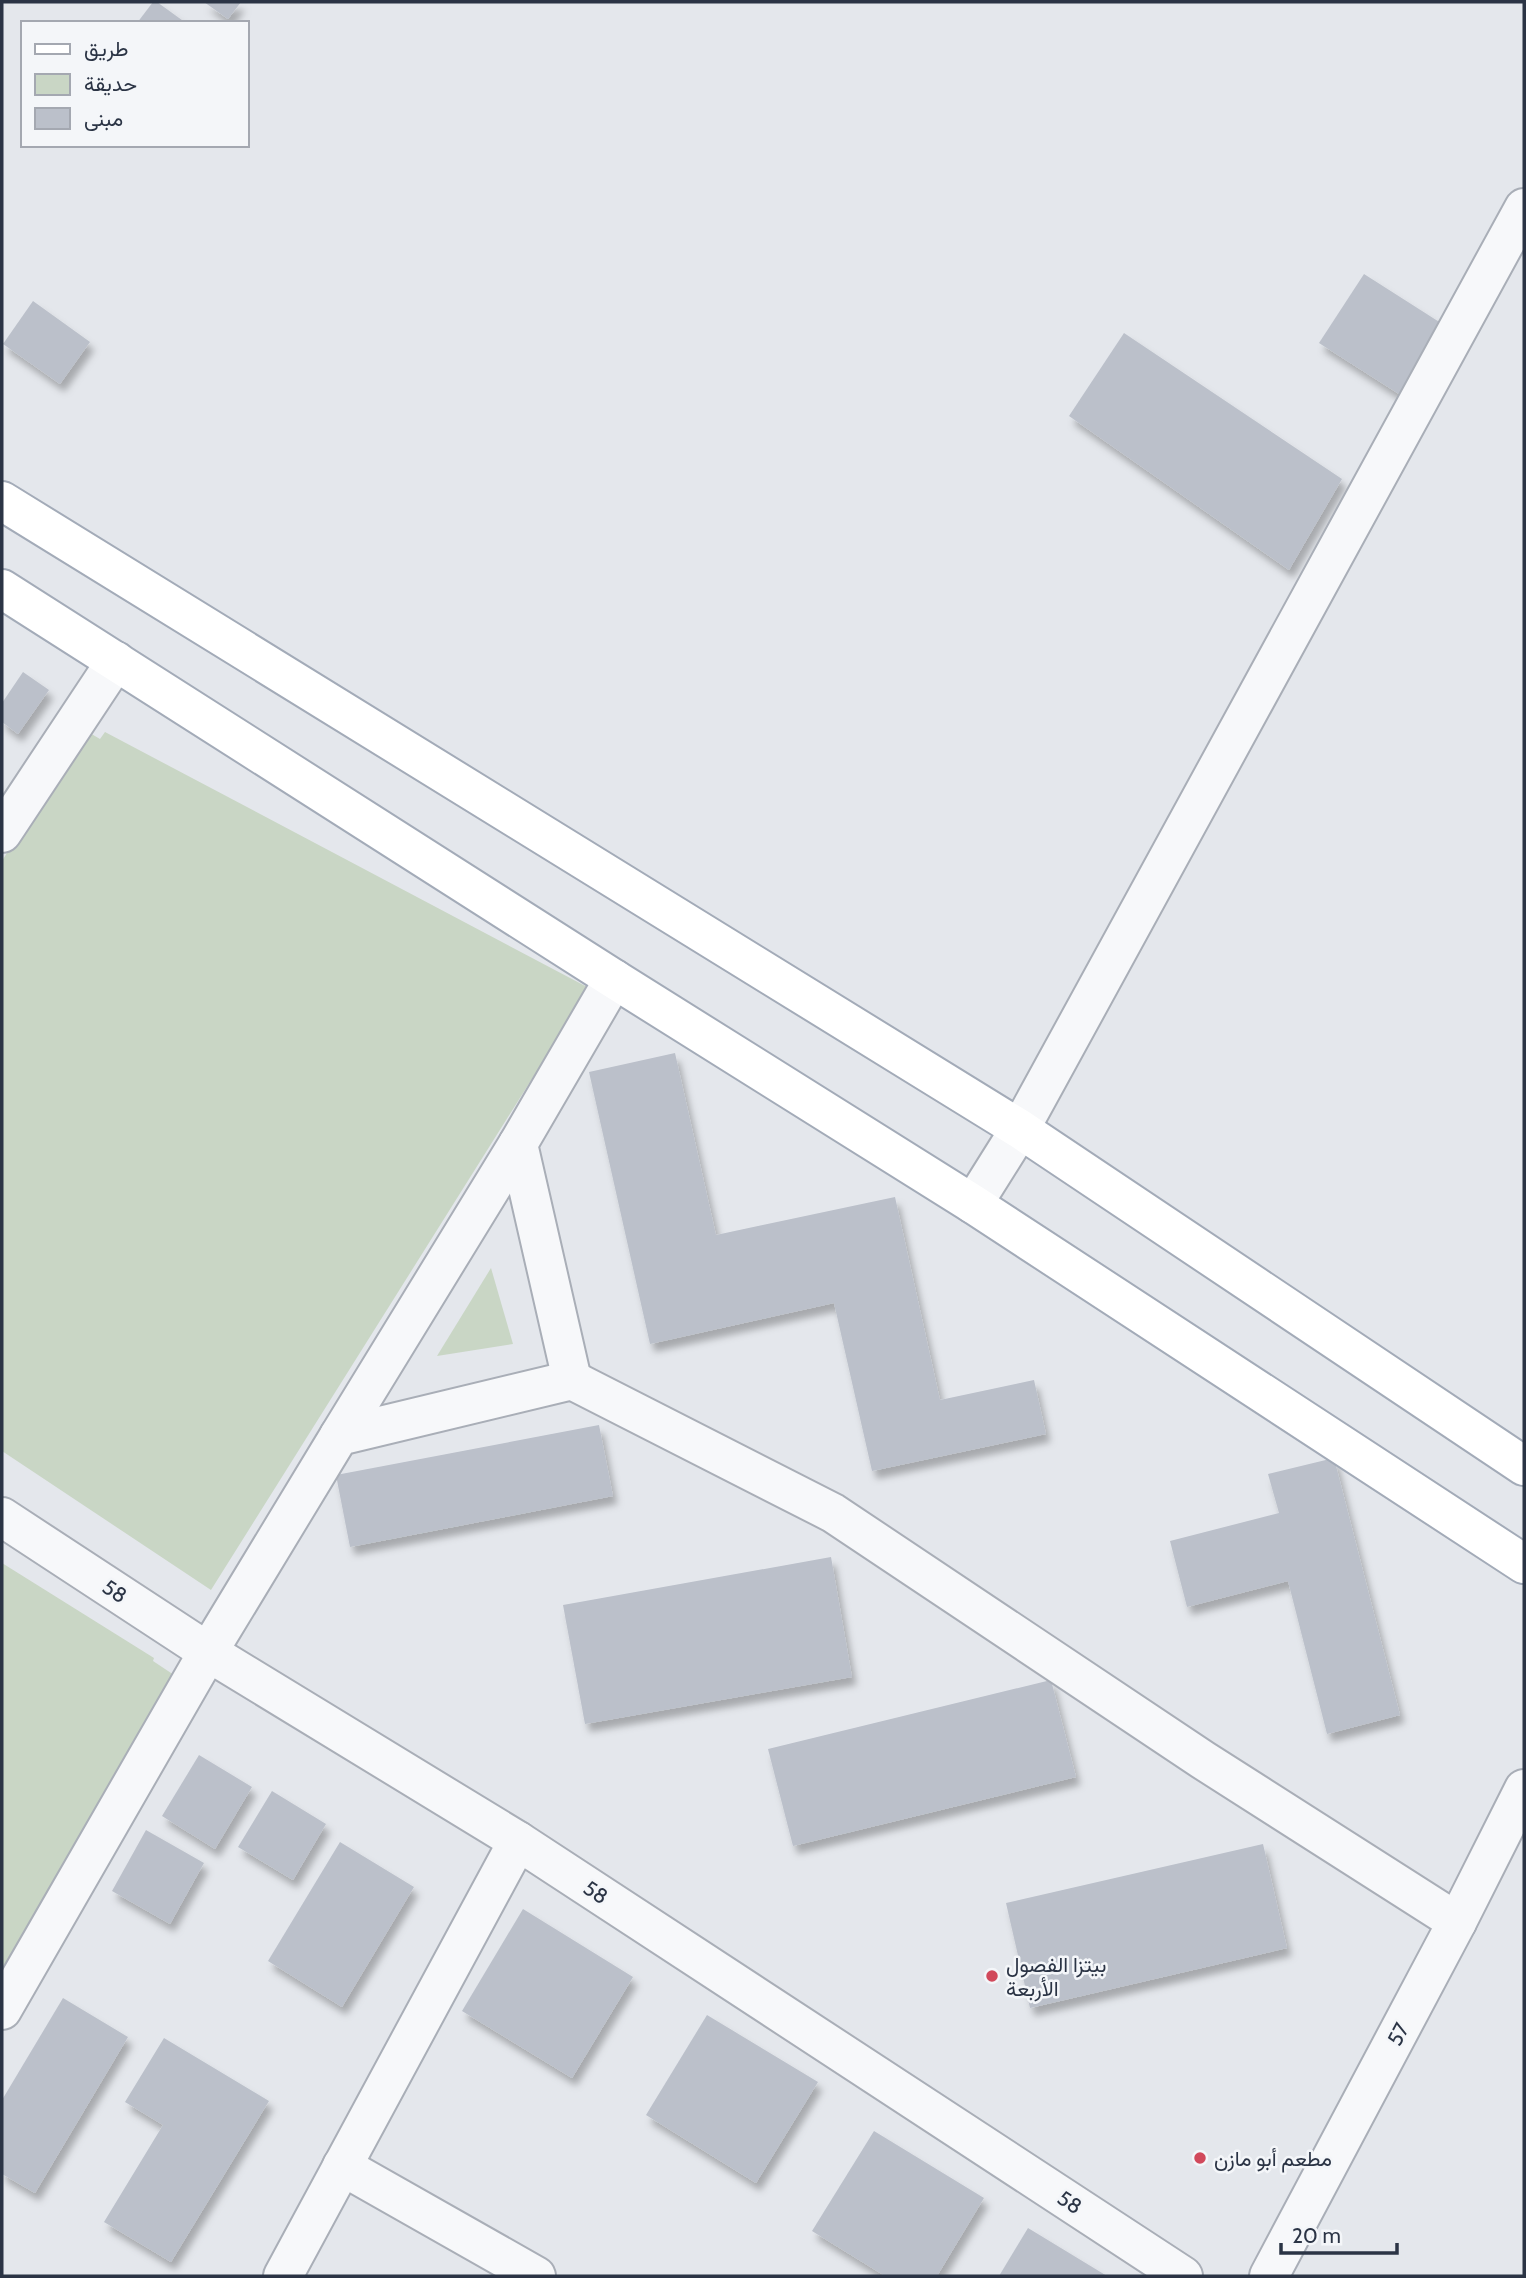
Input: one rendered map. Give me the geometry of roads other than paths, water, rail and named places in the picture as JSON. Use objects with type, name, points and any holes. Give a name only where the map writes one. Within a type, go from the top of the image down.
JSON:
[{"type":"main road","points":[[2,501],[1020,1129],[1524,1466]]},
{"type":"main road","points":[[2,589],[973,1204],[1524,1564]]},
{"type":"street","points":[[973,1204],[1020,1129],[1524,208]]},
{"type":"street","points":[[2,833],[116,661]]},
{"type":"street","points":[[2,2010],[208,1652],[518,1144],[614,979]]},
{"type":"street","points":[[518,1144],[572,1380]]},
{"type":"street","points":[[339,1436],[572,1380],[833,1513],[1203,1760],[1457,1922]]},
{"type":"street","name":"58","points":[[2,1517],[208,1652],[518,1841],[1183,2276]]},
{"type":"street","name":"57","points":[[1269,2276],[1457,1922],[1524,1789]]},
{"type":"street","points":[[283,2276],[518,1841]]},
{"type":"street","points":[[342,2166],[536,2276]]},
{"type":"place","name":"بيتزا الفصول الأربعة","points":[[992,1976]]},
{"type":"place","name":"مطعم أبو مازن","points":[[1200,2158]]}]
